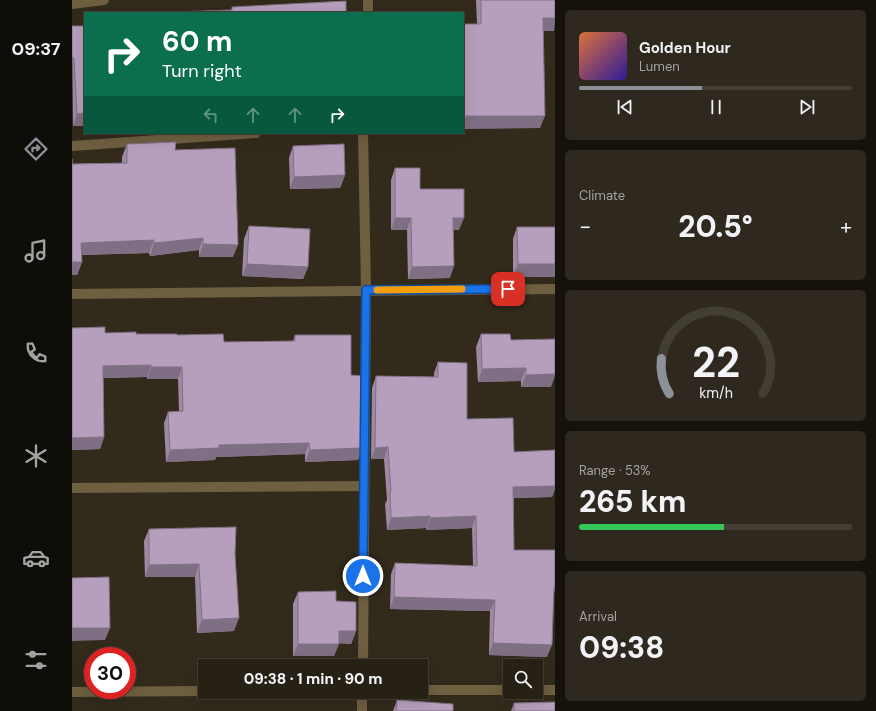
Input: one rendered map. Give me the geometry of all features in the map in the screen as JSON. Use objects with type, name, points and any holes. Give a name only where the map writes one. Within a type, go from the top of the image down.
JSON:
[{"type":"street","points":[[72,4],[104,0]]},
{"type":"street","points":[[368,0],[368,12]]},
{"type":"street","points":[[72,146],[242,134]]},
{"type":"street","points":[[362,659],[366,290],[363,134]]},
{"type":"street","points":[[72,294],[555,289]]},
{"type":"street","points":[[72,488],[364,486]]},
{"type":"street","points":[[428,690],[503,690]]},
{"type":"street","points":[[543,690],[555,690]]},
{"type":"street","points":[[72,692],[198,691]]},
{"type":"street","points":[[362,699],[362,711]]},
{"type":"building","points":[[481,0],[555,0],[555,18],[543,18],[545,116],[466,116],[466,118],[464,118],[464,24],[481,24]]},
{"type":"building","points":[[346,1],[346,12],[172,12],[232,10],[232,7]]},
{"type":"building","points":[[72,26],[84,26],[84,113],[77,114],[74,58],[72,58]]},
{"type":"building","points":[[176,142],[175,150],[235,148],[238,245],[203,244],[203,238],[154,243],[154,240],[81,243],[82,262],[72,262],[72,164],[127,163],[127,144]]},
{"type":"building","points":[[344,144],[345,175],[294,177],[293,146]]},
{"type":"building","points":[[395,168],[420,168],[420,189],[464,189],[464,218],[453,218],[454,266],[412,267],[411,218],[395,218]]},
{"type":"building","points":[[249,226],[310,229],[308,267],[247,264]]},
{"type":"building","points":[[517,227],[555,227],[555,264],[518,264]]},
{"type":"building","points":[[105,327],[105,333],[136,332],[136,334],[177,335],[223,334],[224,342],[295,341],[295,335],[351,335],[351,375],[363,376],[362,448],[310,450],[309,443],[219,445],[219,448],[170,450],[168,412],[183,411],[182,367],[151,367],[151,365],[103,366],[104,437],[72,438],[72,328]]},
{"type":"building","points":[[481,334],[510,334],[511,340],[555,339],[555,374],[526,375],[526,368],[482,369]]},
{"type":"building","points":[[438,362],[467,363],[467,419],[513,418],[514,452],[555,450],[555,486],[513,487],[514,550],[555,550],[552,645],[493,643],[495,600],[394,597],[395,563],[477,566],[476,516],[391,518],[388,447],[375,448],[376,376],[438,377]]},
{"type":"building","points":[[236,527],[235,554],[239,618],[202,620],[199,564],[149,565],[149,529]]},
{"type":"building","points":[[109,577],[110,628],[72,628],[72,578]]},
{"type":"building","points":[[336,591],[336,601],[356,602],[356,631],[339,631],[339,644],[298,644],[298,592]]},
{"type":"building","points":[[397,700],[453,704],[453,711],[396,711]]},
{"type":"building","points":[[555,702],[555,711],[514,711],[514,703]]},
{"type":"slow traffic","points":[[377,290],[462,289]]},
{"type":"route","points":[[363,576],[366,290],[508,289]]}]
